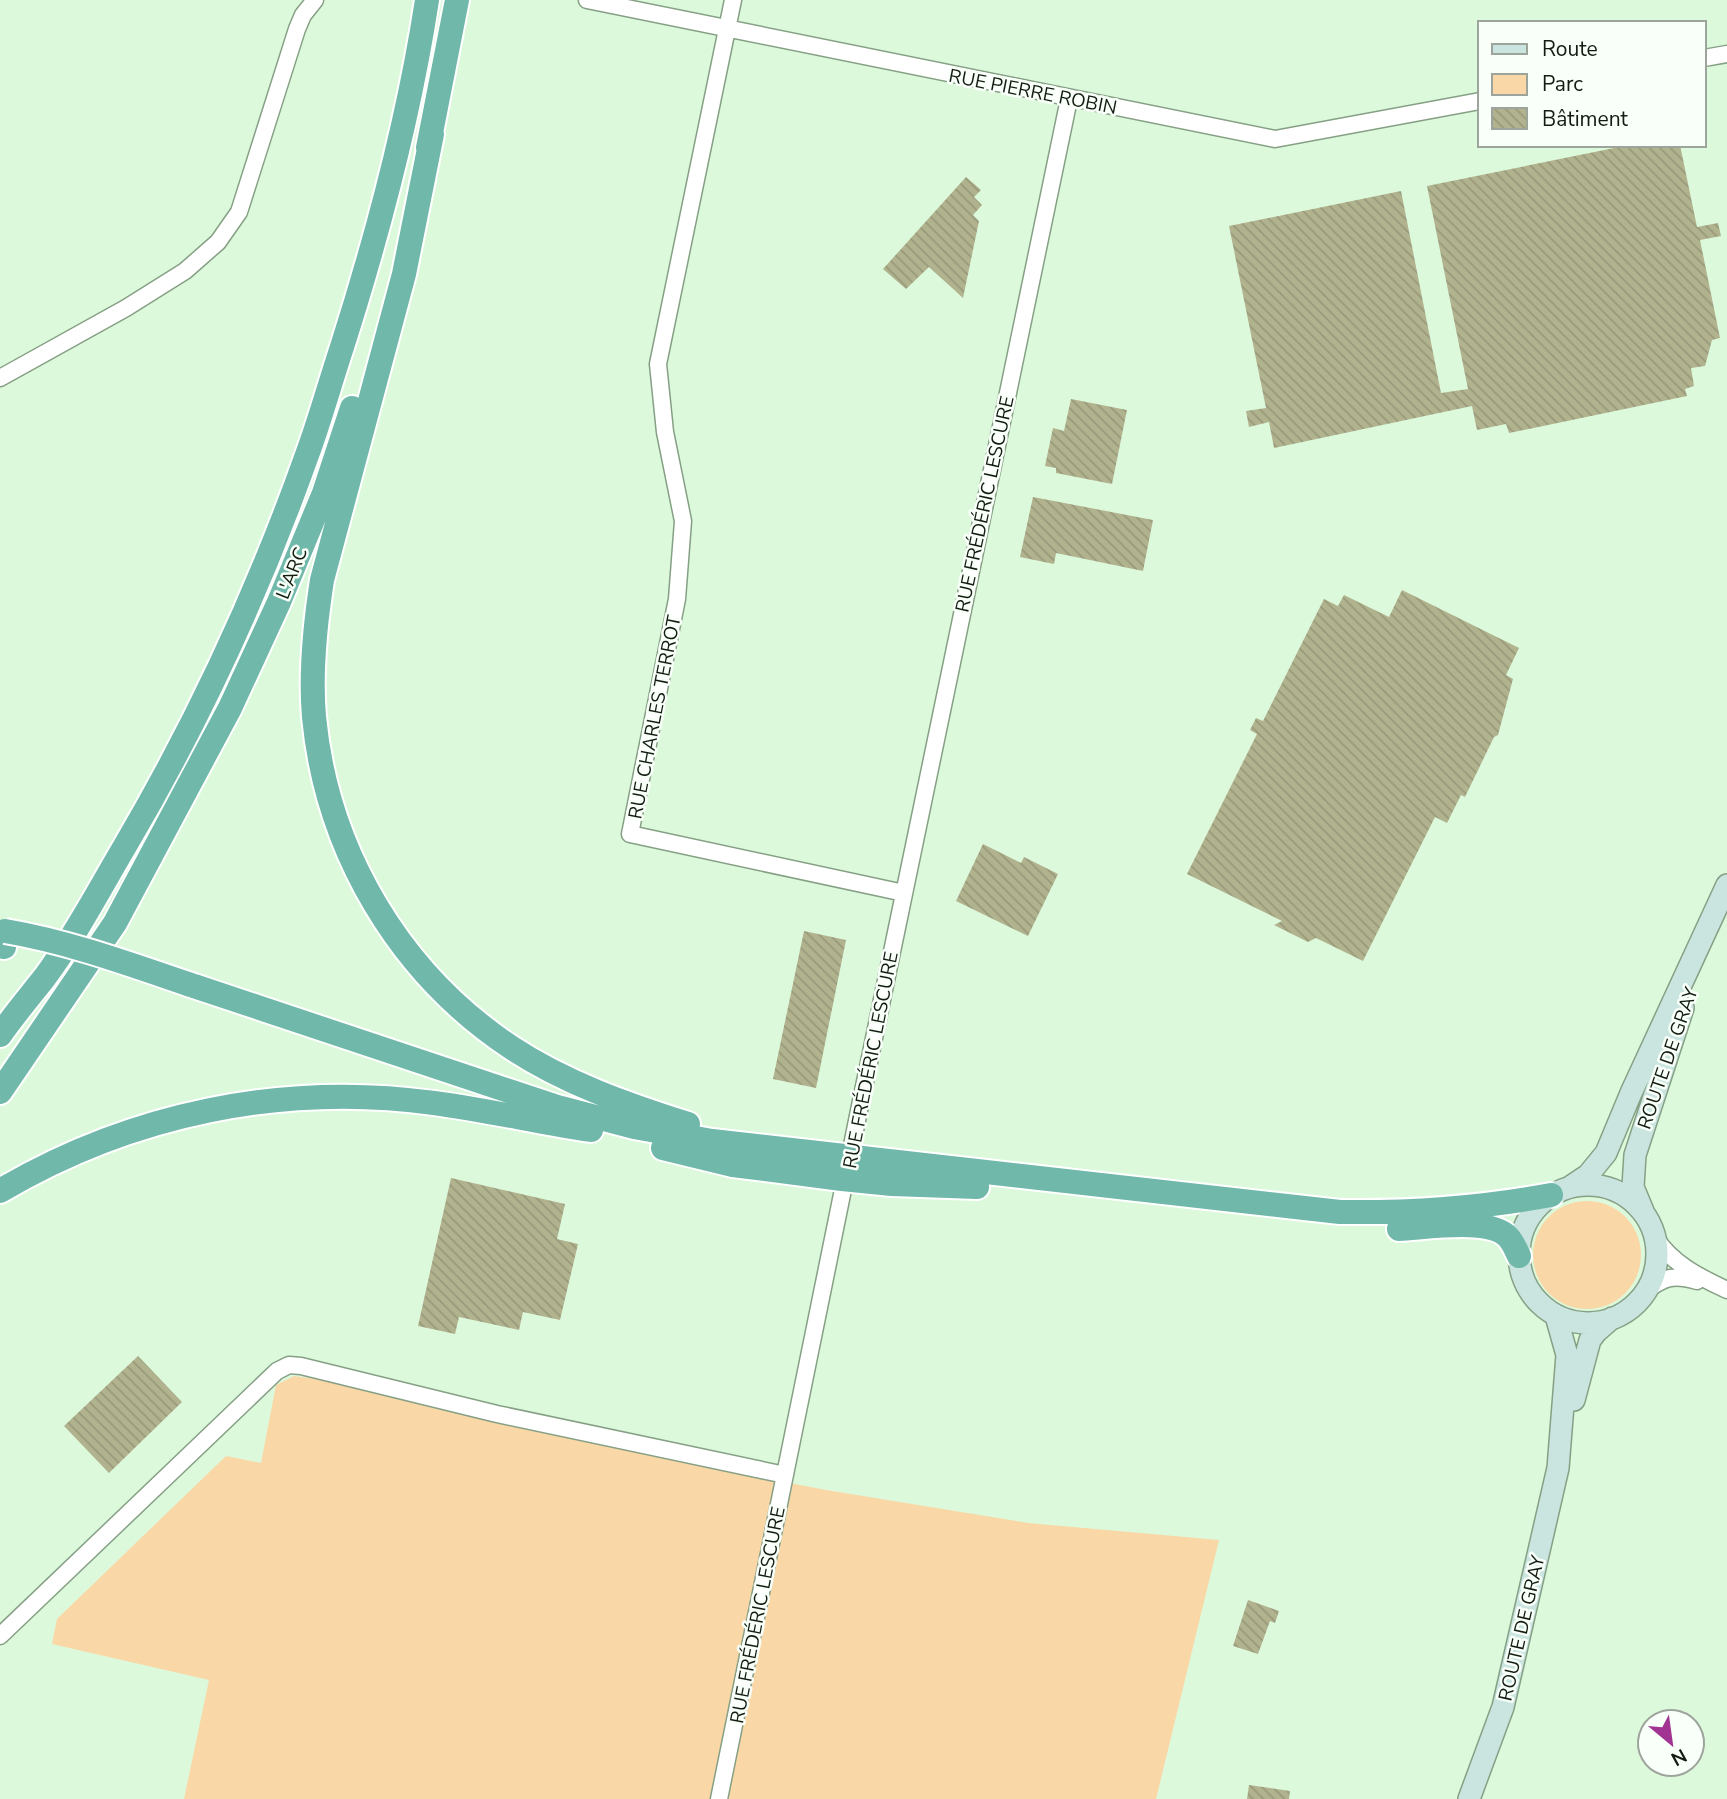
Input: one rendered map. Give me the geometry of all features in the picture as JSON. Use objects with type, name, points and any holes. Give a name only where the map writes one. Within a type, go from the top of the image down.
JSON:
[{"type":"highway","name":"L'ARC","points":[[0,1035],[51,967],[149,804],[205,698],[261,573],[308,455],[380,222],[400,140],[427,0]]},
{"type":"highway","name":"L'ARC","points":[[0,1092],[115,923],[230,708],[279,602],[324,493],[409,229],[432,134],[457,0]]},
{"type":"highway","points":[[432,134],[404,274],[320,592],[314,640],[314,716],[319,754],[337,822],[361,879],[397,938],[445,993],[493,1034],[537,1062],[602,1093],[762,1159]]},
{"type":"highway","points":[[2,938],[58,957],[191,992],[567,1110],[762,1159],[859,1171],[953,1176],[980,1173],[1340,1212],[1400,1213],[1484,1206],[1560,1191]]},
{"type":"highway","points":[[191,992],[506,1105],[595,1131],[733,1165],[762,1159]]},
{"type":"highway","points":[[0,1191],[52,1162],[88,1146],[157,1122],[222,1108],[301,1097],[324,1095],[433,1102],[595,1131]]},
{"type":"highway","points":[[848,1169],[892,1184],[994,1188],[1366,1228],[1472,1226],[1494,1229],[1505,1234],[1519,1256]]},
{"type":"main road","name":"ROUTE DE GRAY","points":[[1560,1191],[1588,1174],[1606,1153],[1724,893]]},
{"type":"main road","name":"ROUTE DE GRAY","points":[[1646,1216],[1633,1187],[1635,1155],[1724,893]]},
{"type":"main road","points":[[1591,1184],[1611,1188],[1631,1199],[1646,1216],[1655,1237],[1657,1259],[1652,1281],[1639,1300],[1622,1314],[1600,1322],[1577,1322],[1556,1315],[1539,1303],[1527,1287],[1519,1256],[1524,1226],[1535,1209],[1560,1191],[1591,1184]]},
{"type":"main road","name":"ROUTE DE GRAY","points":[[1556,1315],[1567,1355],[1560,1453]]},
{"type":"main road","name":"ROUTE DE GRAY","points":[[1469,1799],[1503,1707],[1560,1453],[1590,1340],[1613,1317]]},
{"type":"street","points":[[0,378],[126,308],[185,271],[218,242],[239,212],[297,29],[303,15],[315,0]]},
{"type":"street","name":"RUE PIERRE ROBIN","points":[[587,0],[1275,139],[1478,101]]},
{"type":"street","points":[[728,29],[733,0]]},
{"type":"street","name":"RUE CHARLES TERROT","points":[[728,29],[658,364],[665,432],[683,521],[677,598],[630,834],[904,893]]},
{"type":"street","points":[[1706,58],[1727,54]]},
{"type":"street","name":"RUE FRÉDÉRIC LESCURE","points":[[719,1799],[1069,99]]},
{"type":"street","points":[[1655,1237],[1674,1261],[1725,1289]]},
{"type":"street","points":[[1645,1291],[1674,1276],[1725,1289]]},
{"type":"street","points":[[0,1636],[277,1371],[289,1365],[497,1414],[785,1475]]},
{"type":"green space","points":[[1587,1201],[1608,1205],[1625,1217],[1637,1234],[1641,1255],[1637,1276],[1625,1293],[1608,1305],[1587,1309],[1566,1305],[1549,1293],[1537,1276],[1533,1255],[1537,1234],[1549,1217],[1566,1205]]},
{"type":"green space","points":[[294,1376],[826,1490],[1028,1523],[1219,1540],[1156,1799],[184,1799],[209,1680],[52,1644],[57,1619],[226,1456],[261,1463],[276,1385]]},
{"type":"building","points":[[1619,147],[1680,147],[1697,227],[1718,223],[1721,236],[1700,240],[1720,338],[1712,340],[1705,366],[1691,368],[1694,386],[1685,389],[1687,396],[1509,433],[1506,424],[1477,430],[1472,406],[1274,448],[1269,422],[1249,427],[1246,411],[1266,408],[1229,226],[1401,191],[1441,393],[1468,389],[1427,186]]},
{"type":"building","points":[[966,177],[981,190],[974,197],[982,205],[973,215],[979,221],[963,298],[929,267],[906,289],[883,269]]},
{"type":"building","points":[[1071,399],[1127,410],[1112,484],[1056,473],[1056,468],[1045,466],[1053,428],[1064,431]]},
{"type":"building","points":[[1033,497],[1153,520],[1143,571],[1056,553],[1054,564],[1020,557]]},
{"type":"building","points":[[1402,590],[1519,648],[1506,675],[1513,679],[1498,735],[1494,737],[1465,797],[1461,795],[1447,823],[1435,817],[1363,961],[1316,938],[1308,942],[1274,925],[1282,921],[1187,874],[1257,734],[1250,730],[1256,718],[1263,721],[1324,599],[1338,606],[1344,595],[1389,617]]},
{"type":"building","points":[[983,844],[1021,863],[1024,857],[1058,874],[1028,936],[956,901]]},
{"type":"building","points":[[804,931],[846,940],[816,1088],[773,1079]]},
{"type":"building","points":[[451,1178],[565,1204],[557,1239],[578,1244],[560,1320],[523,1312],[519,1330],[459,1317],[455,1334],[418,1326]]},
{"type":"building","points":[[138,1356],[182,1402],[109,1473],[64,1426]]},
{"type":"building","points":[[1248,1600],[1279,1611],[1275,1623],[1270,1621],[1258,1654],[1233,1646]]},
{"type":"building","points":[[1249,1785],[1290,1791],[1289,1799],[1247,1799]]}]
